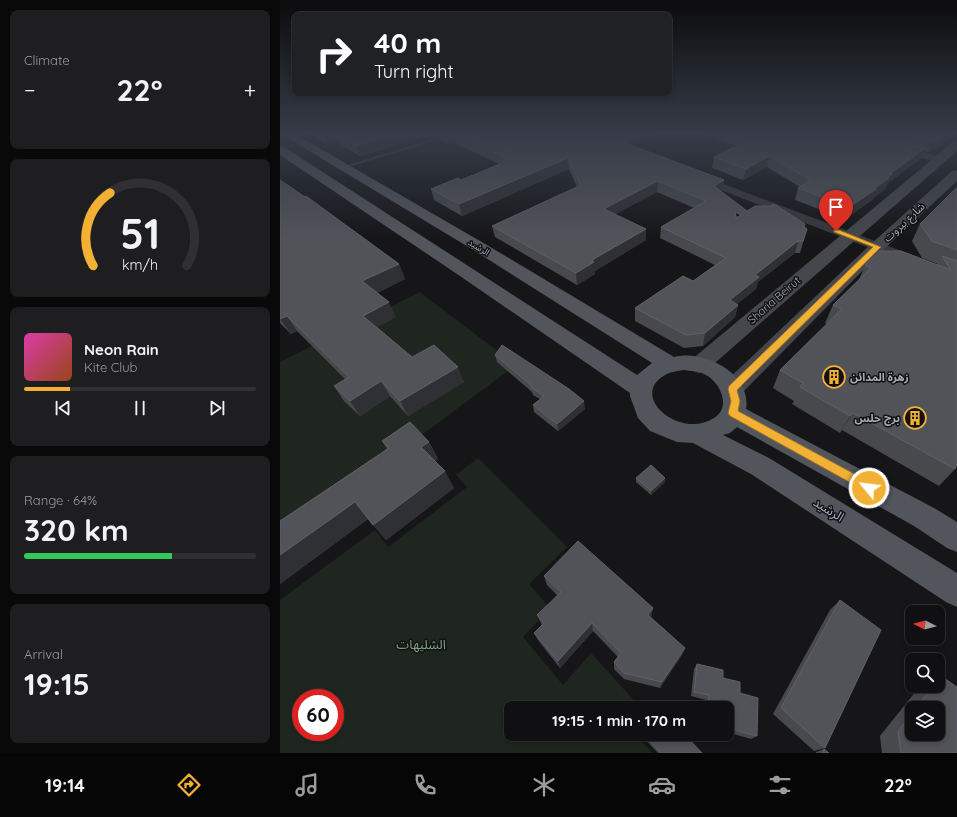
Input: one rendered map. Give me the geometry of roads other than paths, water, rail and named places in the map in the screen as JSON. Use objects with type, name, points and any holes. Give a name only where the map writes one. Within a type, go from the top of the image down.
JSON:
[{"type":"main road","points":[[309,169],[641,389]]},
{"type":"main road","name":"الرشيد","points":[[348,169],[487,252],[669,364]]},
{"type":"main road","name":"شارع بيروت","points":[[849,236],[930,169]]},
{"type":"main road","name":"شارع بيروت","points":[[733,401],[878,247],[957,174]]},
{"type":"main road","name":"Sharia Beirut","points":[[699,365],[849,236]]},
{"type":"main road","points":[[733,401],[725,424],[712,431],[697,434],[681,433],[667,429],[654,421],[645,411],[641,400],[641,389],[646,378],[656,369],[669,364],[683,362],[713,369],[724,378],[733,401],[957,538]]},
{"type":"main road","name":"الرشيد","points":[[697,434],[760,466],[957,591]]},
{"type":"street","points":[[692,175],[921,264]]},
{"type":"place","name":"زهرة المدائن","points":[[834,377]]},
{"type":"place","name":"برج حلس","points":[[915,418]]},
{"type":"park label","name":"الشليهات","points":[[421,644]]}]
